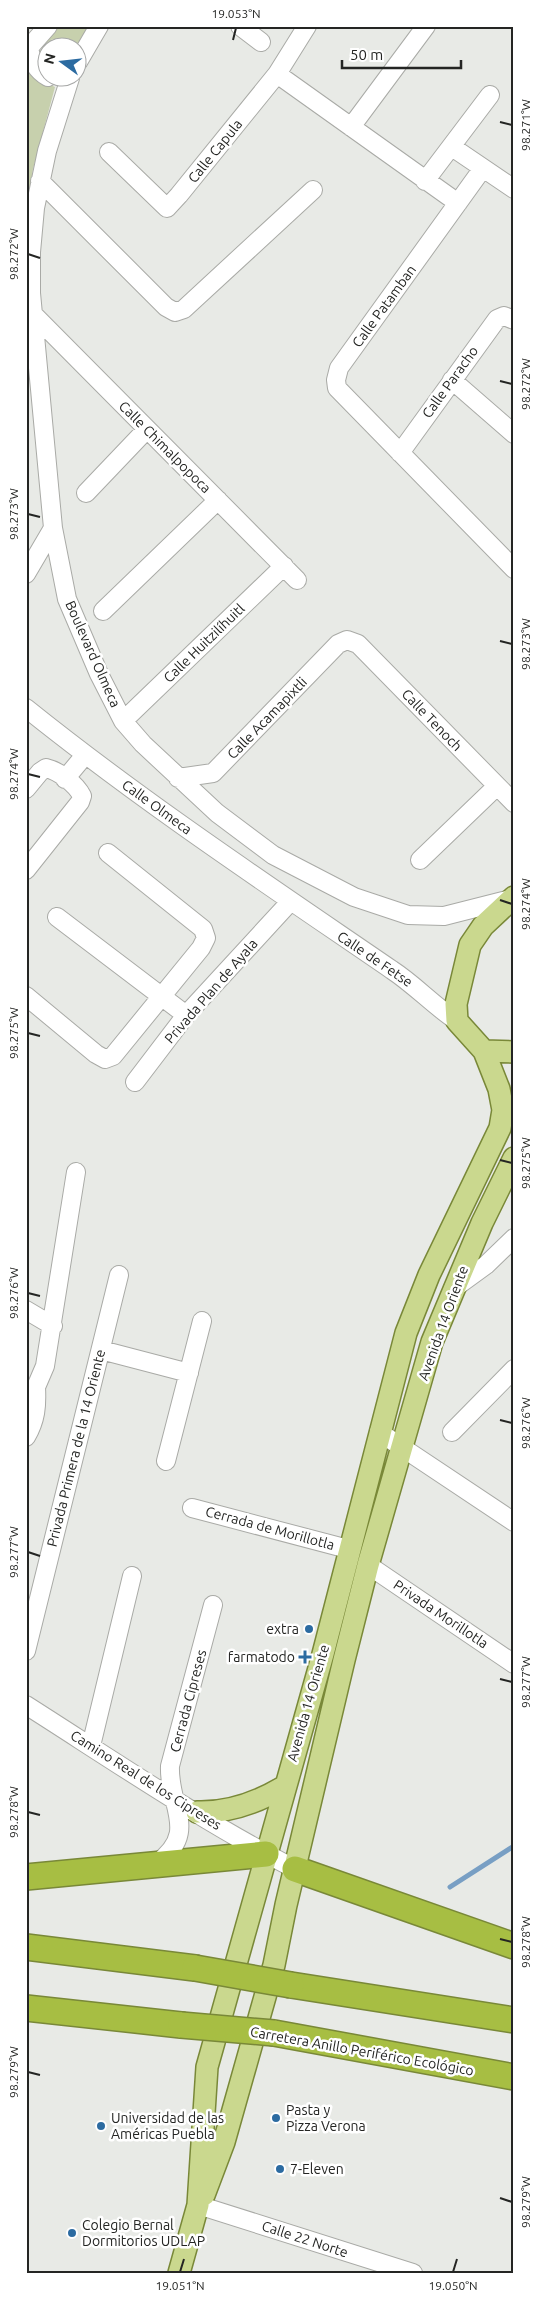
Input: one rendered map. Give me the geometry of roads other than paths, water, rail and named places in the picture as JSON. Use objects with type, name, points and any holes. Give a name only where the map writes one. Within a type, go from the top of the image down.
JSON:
[{"type":"highway","points":[[26,1877],[266,1854]]},
{"type":"highway","points":[[295,1869],[514,1946]]},
{"type":"highway","points":[[26,1947],[195,1968],[514,2020]]},
{"type":"highway","name":"Carretera Anillo Periférico Ecológico","points":[[26,2008],[274,2033],[514,2077]]},
{"type":"main road","points":[[512,898],[483,926],[470,945],[456,1004],[457,1021],[484,1051],[514,1052]]},
{"type":"main road","name":"Avenida 14 Oriente","points":[[180,2273],[198,2204],[207,2067],[323,1654],[348,1549],[406,1334],[429,1275],[496,1139],[501,1121],[503,1110],[500,1095],[484,1051]]},
{"type":"main road","name":"Avenida 14 Oriente","points":[[198,2204],[205,2194],[224,2142],[257,2031],[368,1565],[432,1342],[453,1288],[514,1158]]},
{"type":"main road","points":[[323,1654],[344,1660]]},
{"type":"main road","points":[[197,1812],[212,1812],[243,1806],[257,1801],[285,1786]]},
{"type":"street","points":[[38,70],[27,50],[48,26]]},
{"type":"street","points":[[88,45],[99,26]]},
{"type":"street","points":[[240,26],[262,42]]},
{"type":"street","name":"Calle Capula","points":[[109,152],[167,208],[276,74],[307,26]]},
{"type":"street","points":[[351,127],[426,26]]},
{"type":"street","points":[[276,74],[458,204]]},
{"type":"street","name":"Boulevard Olmeca","points":[[66,88],[40,181],[31,252],[29,290],[33,314],[53,528],[67,599],[99,674],[123,721],[142,744],[217,813],[273,855],[354,897],[408,915],[444,916],[512,898]]},
{"type":"street","points":[[425,181],[490,95]]},
{"type":"street","points":[[452,146],[514,189]]},
{"type":"street","name":"Calle Patamban","points":[[484,168],[339,368],[336,380],[337,388],[514,569]]},
{"type":"street","points":[[40,181],[166,307],[175,312],[184,308],[313,190]]},
{"type":"street","name":"Calle Chimalpopoca","points":[[33,314],[297,580]]},
{"type":"street","name":"Calle Paracho","points":[[400,452],[496,319],[509,318]]},
{"type":"street","points":[[452,380],[514,434]]},
{"type":"street","points":[[86,493],[147,429]]},
{"type":"street","points":[[103,611],[218,500]]},
{"type":"street","points":[[26,574],[53,528]]},
{"type":"street","name":"Calle Huitzilíhuitl","points":[[123,721],[284,566]]},
{"type":"street","name":"Calle Acamapixtli","points":[[178,778],[213,772],[338,644],[348,640]]},
{"type":"street","name":"Calle Tenoch","points":[[348,640],[358,644],[514,803]]},
{"type":"street","name":"Calle Olmeca","points":[[26,708],[85,756],[290,902]]},
{"type":"street","points":[[66,779],[85,756]]},
{"type":"street","points":[[26,789],[40,772],[46,768],[54,770],[79,789],[82,796],[80,802],[26,870]]},
{"type":"street","points":[[420,860],[497,786]]},
{"type":"street","points":[[26,996],[96,1054],[105,1059],[113,1056],[201,948],[206,938],[203,929],[108,854]]},
{"type":"street","name":"Privada Plan de Ayala","points":[[135,1082],[186,1015],[290,902]]},
{"type":"street","name":"Calle de Fetse","points":[[290,902],[394,971],[457,1021]]},
{"type":"street","points":[[58,917],[186,1015]]},
{"type":"street","points":[[26,1437],[34,1423],[37,1404],[31,1392],[45,1366],[53,1326],[76,1172]]},
{"type":"street","points":[[453,1288],[486,1265],[514,1238]]},
{"type":"street","name":"Privada Primera de la 14 Oriente","points":[[26,1651],[119,1274]]},
{"type":"street","points":[[26,1310],[53,1326]]},
{"type":"street","points":[[166,1461],[202,1321]]},
{"type":"street","points":[[101,1350],[188,1373]]},
{"type":"street","points":[[452,1432],[514,1369]]},
{"type":"street","points":[[379,1432],[514,1522]]},
{"type":"street","name":"Cerrada de Morillotla","points":[[192,1508],[348,1549]]},
{"type":"street","name":"Privada Morillotla","points":[[368,1565],[514,1664]]},
{"type":"street","points":[[91,1746],[132,1576]]},
{"type":"street","name":"Cerrada Cipreses","points":[[156,1864],[168,1853],[177,1839],[180,1818],[170,1786],[170,1766],[213,1605]]},
{"type":"street","name":"Camino Real de los Cipreses","points":[[26,1705],[197,1812],[266,1854],[295,1869]]},
{"type":"street","name":"Calle 22 Norte","points":[[198,2204],[413,2273]]},
{"type":"waterway","points":[[450,1887],[514,1846]]},
{"type":"place","name":"extra","points":[[309,1629]]},
{"type":"place","name":"farmatodo","points":[[305,1657]]},
{"type":"place","name":"Pasta y Pizza Verona","points":[[276,2118]]},
{"type":"place","name":"Universidad de las Américas Puebla","points":[[101,2126]]},
{"type":"place","name":"7-Eleven","points":[[280,2169]]},
{"type":"place","name":"Colegio Bernal Dormitorios UDLAP","points":[[72,2233]]}]
